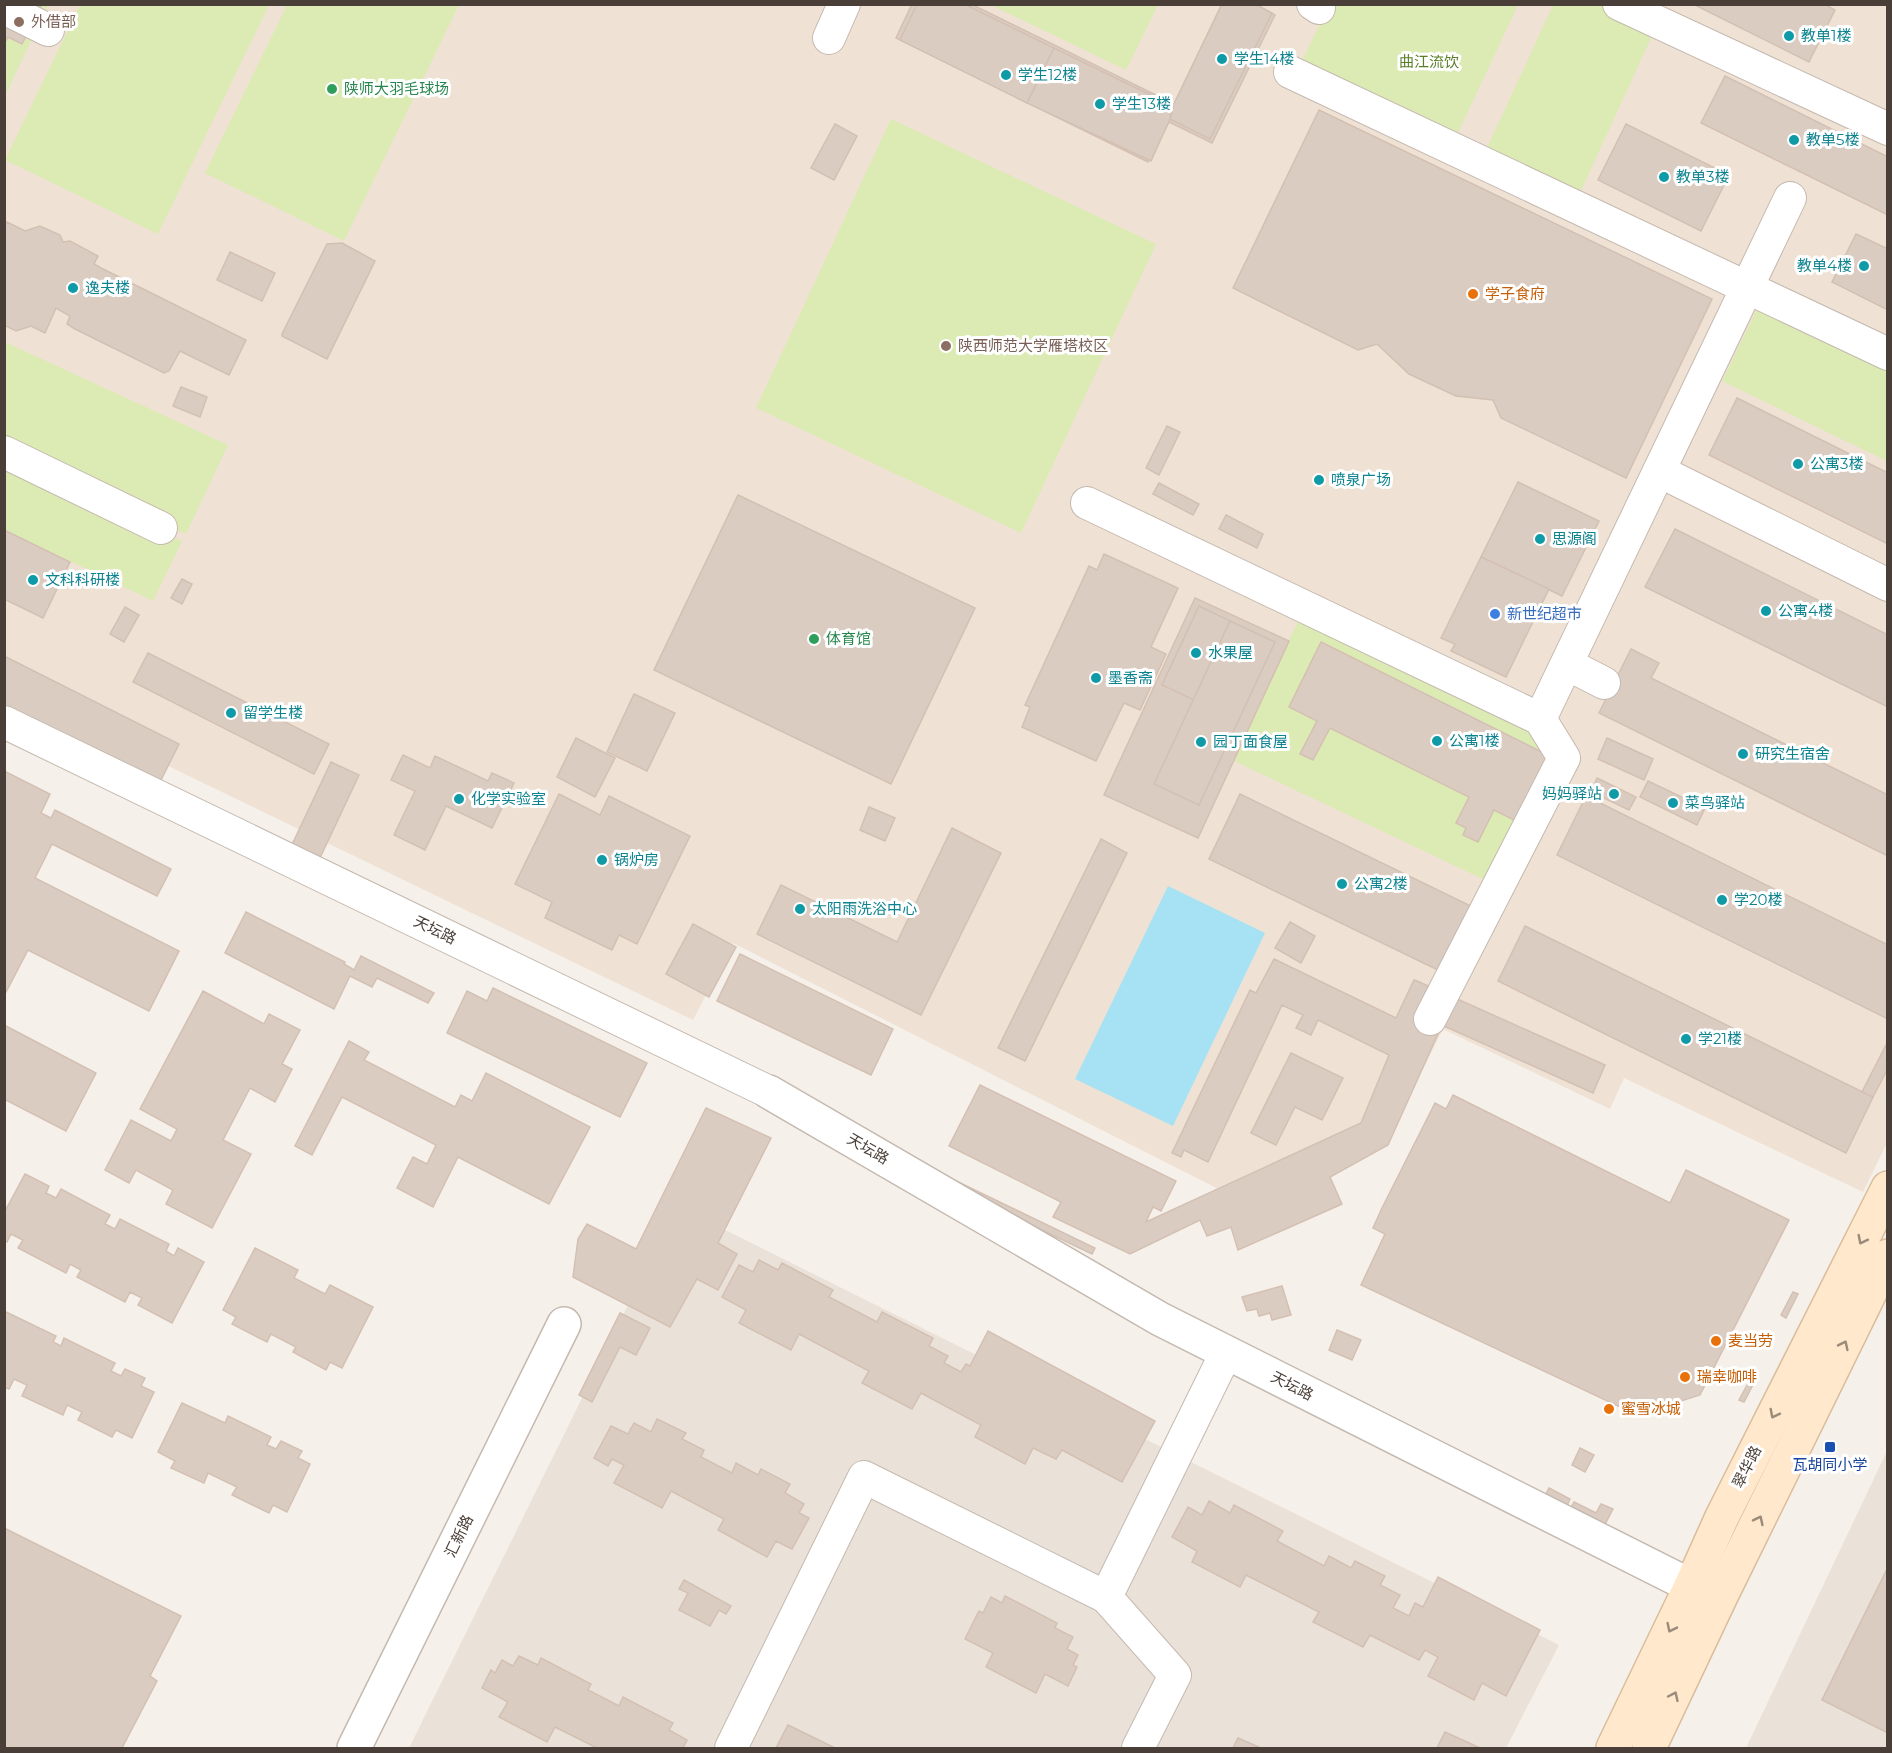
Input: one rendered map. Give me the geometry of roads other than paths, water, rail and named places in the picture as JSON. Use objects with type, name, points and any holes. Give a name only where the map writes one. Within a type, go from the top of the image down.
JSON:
[{"type":"main road","name":"翠华路","points":[[1649,1749],[1706,1591],[1722,1517],[1887,1188]]},
{"type":"main road","name":"翠华路","points":[[1613,1749],[1706,1591],[1887,1256]]},
{"type":"street","points":[[829,38],[843,4]]},
{"type":"street","points":[[1619,4],[1887,129]]},
{"type":"street","points":[[12,12],[48,30]]},
{"type":"street","points":[[1290,72],[1887,354]]},
{"type":"street","points":[[1540,719],[1790,198]]},
{"type":"street","points":[[4,452],[161,528]]},
{"type":"street","points":[[1659,471],[1887,585]]},
{"type":"street","points":[[1087,503],[1540,719],[1563,758],[1430,1019]]},
{"type":"street","points":[[1567,664],[1604,683]]},
{"type":"street","name":"天坛路","points":[[4,722],[769,1092],[1160,1320],[1706,1591]]},
{"type":"street","name":"汇新路","points":[[354,1749],[564,1324]]},
{"type":"street","points":[[1106,1598],[1227,1353]]},
{"type":"street","points":[[730,1749],[864,1477],[1106,1598],[1174,1675],[1138,1749]]},
{"type":"water","points":[[1168,886],[1265,933],[1173,1126],[1075,1079]]},
{"type":"place","name":"外借部","points":[[19,22]]},
{"type":"place","name":"教单1楼","points":[[1789,36]]},
{"type":"place","name":"学生14楼","points":[[1222,59]]},
{"type":"place","name":"学生12楼","points":[[1006,75]]},
{"type":"place","name":"陕师大羽毛球场","points":[[332,89]]},
{"type":"place","name":"学生13楼","points":[[1100,104]]},
{"type":"place","name":"教单5楼","points":[[1794,140]]},
{"type":"place","name":"教单3楼","points":[[1664,177]]},
{"type":"place","name":"教单4楼","points":[[1864,266]]},
{"type":"place","name":"逸夫楼","points":[[73,288]]},
{"type":"place","name":"学子食府","points":[[1473,294]]},
{"type":"place","name":"陕西师范大学雁塔校区","points":[[946,346]]},
{"type":"place","name":"公寓3楼","points":[[1798,464]]},
{"type":"place","name":"喷泉广场","points":[[1319,480]]},
{"type":"place","name":"思源阁","points":[[1540,539]]},
{"type":"place","name":"文科科研楼","points":[[33,580]]},
{"type":"place","name":"公寓4楼","points":[[1766,611]]},
{"type":"place","name":"新世纪超市","points":[[1495,614]]},
{"type":"place","name":"体育馆","points":[[814,639]]},
{"type":"place","name":"水果屋","points":[[1196,653]]},
{"type":"place","name":"墨香斋","points":[[1096,678]]},
{"type":"place","name":"留学生楼","points":[[231,713]]},
{"type":"place","name":"公寓1楼","points":[[1437,741]]},
{"type":"place","name":"园丁面食屋","points":[[1201,742]]},
{"type":"place","name":"研究生宿舍","points":[[1743,754]]},
{"type":"place","name":"妈妈驿站","points":[[1614,794]]},
{"type":"place","name":"化学实验室","points":[[459,799]]},
{"type":"place","name":"菜鸟驿站","points":[[1673,803]]},
{"type":"place","name":"锅炉房","points":[[602,860]]},
{"type":"place","name":"公寓2楼","points":[[1342,884]]},
{"type":"place","name":"学20楼","points":[[1722,900]]},
{"type":"place","name":"太阳雨洗浴中心","points":[[800,909]]},
{"type":"place","name":"学21楼","points":[[1686,1039]]},
{"type":"place","name":"麦当劳","points":[[1716,1341]]},
{"type":"place","name":"瑞幸咖啡","points":[[1685,1377]]},
{"type":"place","name":"蜜雪冰城","points":[[1609,1409]]},
{"type":"place","name":"瓦胡同小学","points":[[1830,1447]]},
{"type":"park label","name":"曲江流饮","points":[[1429,62]]}]
